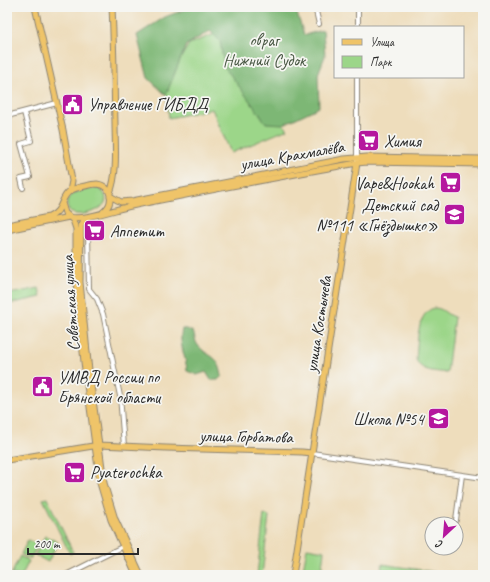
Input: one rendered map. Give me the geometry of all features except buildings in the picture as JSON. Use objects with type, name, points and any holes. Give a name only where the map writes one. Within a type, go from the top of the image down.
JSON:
[{"type":"main road","points":[[7,225],[55,215],[70,191],[72,181],[57,103],[35,7]]},
{"type":"main road","points":[[7,230],[69,217],[79,219],[102,212],[109,205],[113,182],[115,151],[114,38],[112,7]]},
{"type":"main road","name":"улица Крахмалёва","points":[[110,195],[121,202],[132,201],[311,165],[357,160],[483,159]]},
{"type":"main road","name":"улица Крахмалёва","points":[[102,212],[357,160],[367,162],[483,164]]},
{"type":"main road","name":"улица Костычева","points":[[293,575],[357,160]]},
{"type":"main road","points":[[70,191],[95,184],[103,186],[110,195]]},
{"type":"main road","points":[[62,203],[65,213],[69,217]]},
{"type":"main road","name":"Советская улица","points":[[90,216],[81,226],[80,282],[97,446]]},
{"type":"main road","name":"Советская улица","points":[[69,217],[75,223],[76,229],[76,289],[97,446],[114,519],[136,575]]},
{"type":"main road","name":"улица Горбатова","points":[[7,460],[97,446],[302,452],[312,454]]},
{"type":"main road","name":"Советская улица","points":[[124,546],[141,575]]},
{"type":"street","points":[[315,7],[320,24]]},
{"type":"street","points":[[358,7],[358,26]]},
{"type":"street","name":"улица Костычева","points":[[357,78],[357,160]]},
{"type":"street","points":[[7,116],[57,103]]},
{"type":"street","points":[[23,188],[21,179],[30,177],[21,144],[31,141],[24,112]]},
{"type":"street","points":[[88,229],[89,289],[97,299],[103,314],[120,396],[124,446]]},
{"type":"street","name":"улица Горбатова","points":[[312,454],[483,478]]},
{"type":"street","points":[[457,516],[462,475]]},
{"type":"street","points":[[66,575],[124,546]]},
{"type":"green space","name":"овраг Нижний Судок","points":[[187,7],[295,7],[304,35],[323,30],[325,56],[318,74],[319,107],[284,124],[266,123],[224,66],[220,41],[210,31],[186,45],[166,95],[148,78],[137,35],[165,17],[186,9]]},
{"type":"green space","points":[[228,29],[256,98],[288,129],[231,153],[212,109],[169,118],[165,85],[189,44]]},
{"type":"green space","points":[[96,188],[102,191],[106,196],[105,202],[100,208],[83,214],[73,213],[70,211],[67,203],[70,196],[79,191]]},
{"type":"green space","points":[[39,288],[41,297],[9,304],[7,297],[9,294]]},
{"type":"green space","points":[[434,308],[440,309],[454,317],[447,373],[424,369],[416,359],[421,322],[428,311]]},
{"type":"green space","points":[[182,329],[187,329],[193,332],[197,344],[201,349],[218,363],[222,376],[218,380],[211,380],[206,372],[197,375],[187,371],[181,340]]},
{"type":"green space","points":[[47,498],[73,552],[70,554],[43,499]]},
{"type":"green space","points":[[264,514],[269,516],[262,575],[257,575]]},
{"type":"green space","points":[[45,536],[58,542],[48,562],[35,555]]},
{"type":"green space","points":[[28,540],[38,545],[30,559],[21,554]]},
{"type":"green space","points":[[307,548],[324,551],[321,575],[302,575]]},
{"type":"green space","points":[[20,556],[29,561],[22,575],[11,575]]},
{"type":"green space","points":[[382,564],[435,572],[434,575],[380,575]]},
{"type":"place","name":"Управление ГИБДД","points":[[73,104]]},
{"type":"place","name":"Химия","points":[[368,141]]},
{"type":"place","name":"Vape&Hookah","points":[[450,183]]},
{"type":"place","name":"Детский сад №111 «Гнёздышко»","points":[[454,215]]},
{"type":"place","name":"Аппетит","points":[[95,231]]},
{"type":"place","name":"УМВД России по Брянской области","points":[[43,387]]},
{"type":"place","name":"Школа №54","points":[[439,419]]},
{"type":"place","name":"Pyaterochka","points":[[75,472]]}]
